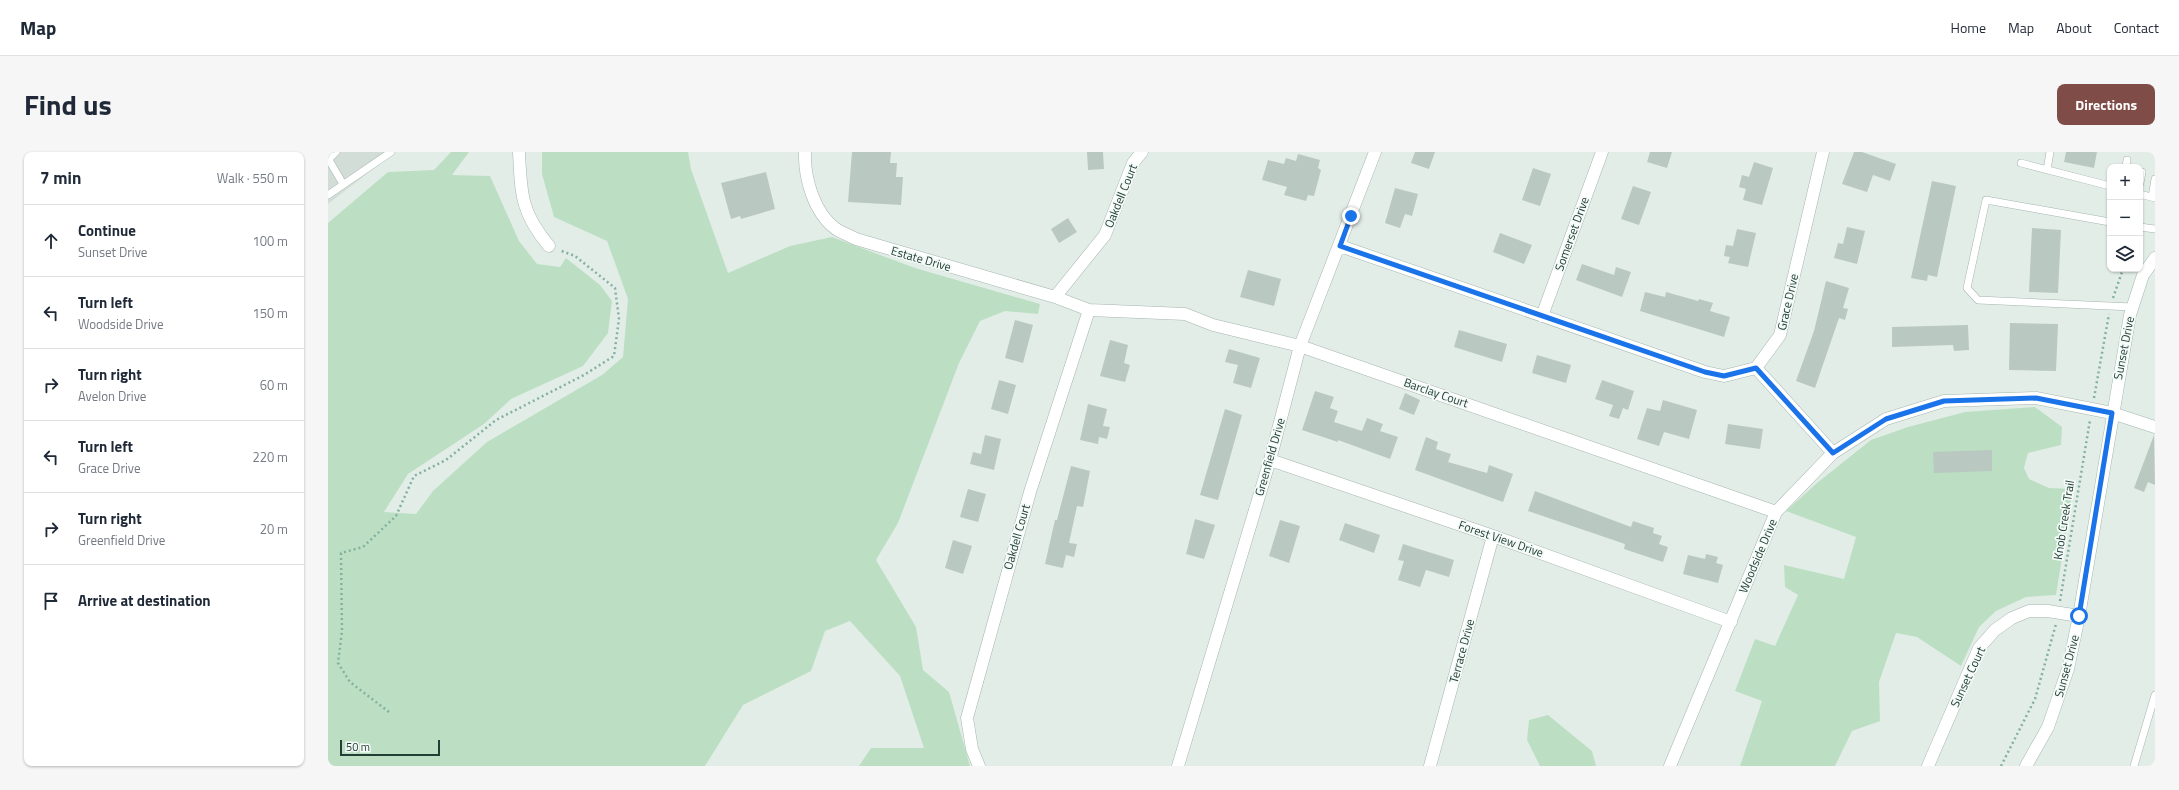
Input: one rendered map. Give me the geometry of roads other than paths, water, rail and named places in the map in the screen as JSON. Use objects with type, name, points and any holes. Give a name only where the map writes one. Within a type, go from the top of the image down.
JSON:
[{"type":"street","points":[[519,152],[520,178],[526,210],[531,222],[549,246]]},
{"type":"street","name":"Estate Drive","points":[[805,152],[806,176],[813,196],[822,214],[836,228],[879,246],[1055,297],[1089,310]]},
{"type":"street","name":"Oakdell Court","points":[[1055,297],[1105,235],[1133,163],[1142,152]]},
{"type":"street","name":"Greenfield Drive","points":[[1178,766],[1270,460],[1300,346],[1340,246],[1375,152]]},
{"type":"street","name":"Somerset Drive","points":[[1542,316],[1602,152]]},
{"type":"street","name":"Grace Drive","points":[[1756,368],[1780,335],[1823,152]]},
{"type":"street","points":[[1340,246],[1705,372],[1724,376],[1756,368],[1833,453]]},
{"type":"street","name":"Sunset Drive","points":[[2026,766],[2048,727],[2068,670],[2079,616],[2112,413],[2132,307],[2143,275],[2155,258]]},
{"type":"street","name":"Oakdell Court","points":[[979,766],[972,749],[967,718],[1030,492],[1089,310]]},
{"type":"street","name":"Barclay Court","points":[[1089,310],[1185,314],[1213,325],[1300,346],[1776,512]]},
{"type":"street","name":"Woodside Drive","points":[[1670,766],[1776,512],[1833,453],[1886,419],[1944,401],[2036,398],[2112,413],[2155,427]]},
{"type":"street","name":"Forest View Drive","points":[[1270,460],[1493,536],[1731,622]]},
{"type":"street","name":"Terrace Drive","points":[[1430,766],[1493,536]]},
{"type":"street","name":"Sunset Court","points":[[1928,766],[1979,648],[1995,630],[2029,611],[2058,612],[2079,616]]},
{"type":"lane","points":[[336,152],[329,160],[343,184]]},
{"type":"lane","points":[[328,195],[391,152]]},
{"type":"lane","points":[[2047,170],[2050,152]]},
{"type":"lane","points":[[2020,163],[2107,185]]},
{"type":"lane","points":[[2143,195],[2153,197],[2155,179]]},
{"type":"lane","points":[[2107,221],[1986,200],[1967,288],[1978,300],[2132,307]]},
{"type":"lane","points":[[2143,227],[2155,229]]},
{"type":"lane","points":[[2134,766],[2155,695]]}]
